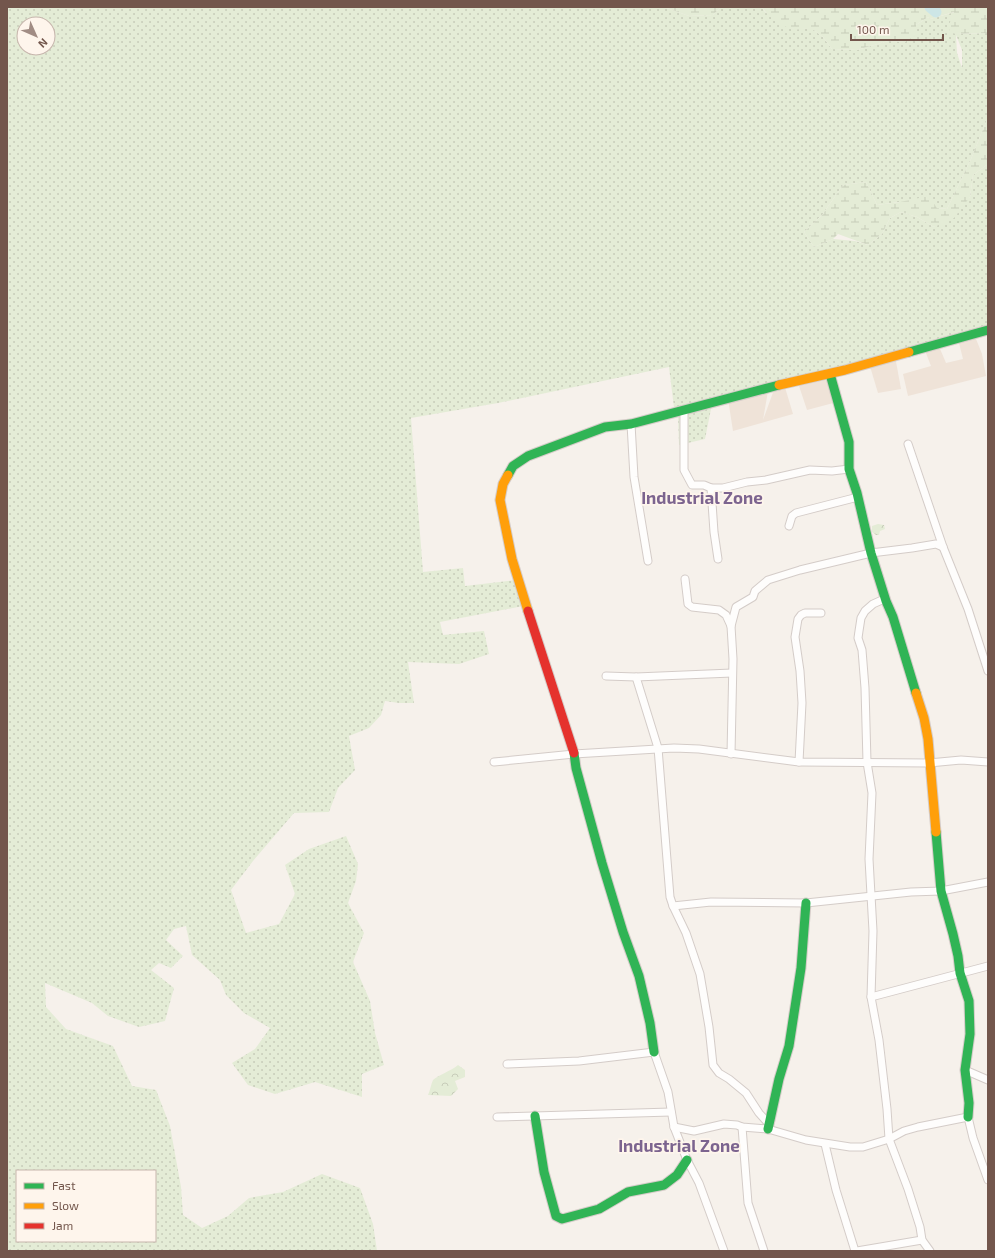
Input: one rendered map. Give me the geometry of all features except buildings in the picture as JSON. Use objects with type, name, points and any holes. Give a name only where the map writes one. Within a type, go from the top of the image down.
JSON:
[{"type":"street","points":[[724,1251],[699,1183],[687,1160],[674,1127],[671,1102],[654,1052],[650,1023],[640,976],[623,932],[602,863],[576,768],[574,754],[535,636],[512,559],[500,500],[502,487],[505,478],[513,466],[528,456],[605,426],[631,424],[761,390],[830,374],[988,330]]},
{"type":"street","points":[[830,374],[850,448],[849,469],[858,497],[871,553],[893,617],[924,718],[928,739],[941,891],[953,934],[960,973],[969,1001],[970,1034],[965,1070],[969,1103],[968,1117],[973,1138],[988,1180]]},
{"type":"street","points":[[684,410],[684,470],[692,485],[704,485],[711,488],[727,487],[810,470],[832,471],[849,469]]},
{"type":"street","points":[[631,424],[634,477],[648,561]]},
{"type":"street","points":[[908,444],[943,547],[968,609],[988,671]]},
{"type":"street","points":[[711,488],[714,532],[718,559]]},
{"type":"street","points":[[789,526],[792,516],[796,513],[858,497]]},
{"type":"street","points":[[731,754],[731,626],[736,607],[753,597],[755,591],[768,580],[800,570],[871,553],[936,544],[943,547]]},
{"type":"street","points":[[685,579],[689,606],[692,608],[719,610],[726,615],[731,626]]},
{"type":"street","points":[[886,600],[882,600],[865,611],[861,618],[858,638],[862,650],[866,688],[867,762],[872,793],[869,859],[873,931],[871,997],[879,1040],[889,1139],[908,1189],[920,1227],[922,1240],[930,1251]]},
{"type":"street","points":[[799,762],[802,703],[800,671],[795,637],[798,619],[801,615],[805,613],[821,613]]},
{"type":"street","points":[[606,676],[636,677],[732,673]]},
{"type":"street","points":[[636,677],[658,748],[662,814],[670,897],[686,933],[700,974],[709,1027],[713,1065],[719,1073],[746,1092],[769,1126]]},
{"type":"street","points":[[494,762],[658,748],[699,749],[799,762],[929,763],[961,760],[988,762]]},
{"type":"street","points":[[673,906],[710,902],[806,903],[871,896],[941,891],[988,882]]},
{"type":"street","points":[[769,1126],[779,1079],[789,1046],[794,1017],[801,968],[806,903]]},
{"type":"street","points":[[871,997],[988,966]]},
{"type":"street","points":[[507,1064],[579,1061],[627,1054],[654,1052]]},
{"type":"street","points":[[965,1070],[988,1080]]},
{"type":"street","points":[[497,1117],[671,1112]]},
{"type":"street","points":[[535,1116],[544,1172],[556,1216],[562,1219],[602,1209],[622,1195],[630,1192],[667,1184],[675,1178],[687,1160]]},
{"type":"street","points":[[674,1127],[694,1131],[724,1124],[742,1127],[769,1126],[806,1140],[825,1144],[863,1147],[889,1139],[918,1127],[968,1117]]},
{"type":"street","points":[[742,1127],[748,1203],[764,1251]]},
{"type":"street","points":[[825,1144],[838,1197],[856,1251],[922,1240]]},
{"type":"shaded area","points":[[974,334],[982,354],[986,376],[908,396],[903,374],[931,366],[924,348],[938,344],[946,363],[963,359],[958,339]]},
{"type":"shaded area","points":[[895,356],[901,389],[878,393],[869,363]]},
{"type":"shaded area","points":[[829,374],[837,402],[807,410],[798,383]]},
{"type":"shaded area","points":[[784,384],[793,414],[733,431],[728,399],[768,391],[763,420],[775,387]]},
{"type":"green space","points":[[7,7],[664,7],[689,16],[713,15],[721,7],[762,7],[765,12],[794,29],[807,28],[814,30],[823,37],[832,49],[857,50],[888,41],[905,42],[916,25],[928,17],[930,19],[955,12],[956,34],[988,33],[988,117],[971,159],[947,209],[899,202],[877,205],[866,182],[843,185],[822,215],[804,232],[814,247],[833,239],[855,241],[868,245],[882,234],[890,218],[901,212],[917,217],[934,227],[970,197],[973,175],[988,164],[988,330],[712,404],[705,439],[679,445],[678,415],[675,416],[669,367],[498,403],[411,418],[423,572],[463,568],[465,586],[516,580],[523,606],[440,622],[443,635],[484,631],[489,654],[459,664],[408,662],[414,703],[385,701],[381,715],[369,728],[349,736],[355,770],[338,788],[329,812],[294,813],[253,861],[231,890],[246,933],[279,924],[295,894],[285,865],[309,849],[346,836],[358,864],[356,881],[348,903],[364,933],[353,962],[370,1001],[375,1033],[384,1065],[362,1074],[362,1097],[315,1082],[275,1094],[248,1085],[232,1063],[255,1049],[270,1028],[244,1013],[226,995],[220,980],[192,955],[186,926],[174,929],[166,940],[183,956],[171,968],[159,963],[151,970],[174,988],[165,1021],[139,1027],[108,1016],[92,1003],[45,983],[46,1007],[66,1029],[113,1046],[132,1086],[156,1090],[170,1126],[181,1187],[183,1215],[202,1228],[228,1216],[249,1198],[283,1192],[322,1174],[360,1188],[373,1224],[377,1251],[7,1251]],"holes":[[[956,35],[962,50],[962,68],[957,53]]]},
{"type":"green space","points":[[664,7],[721,7],[713,15],[689,16]]},
{"type":"green space","points":[[762,7],[988,7],[988,33],[956,34],[949,32],[950,22],[954,12],[930,19],[928,17],[916,25],[916,35],[905,42],[888,41],[857,50],[832,49],[823,37],[814,30],[809,32],[807,28],[789,28],[772,18]]},
{"type":"green space","points":[[988,117],[988,164],[973,175],[970,197],[954,218],[934,227],[917,217],[901,212],[890,218],[882,234],[868,245],[838,234],[833,239],[814,247],[804,232],[822,215],[843,185],[866,182],[877,205],[929,196],[937,208],[947,209],[971,159]]},
{"type":"green space","points":[[878,524],[884,525],[885,529],[880,531],[879,535],[876,535],[872,532],[872,526]]},
{"type":"green space","points":[[458,1065],[465,1070],[465,1077],[455,1081],[458,1089],[451,1096],[428,1095],[433,1080]]},
{"type":"waterway","points":[[930,7],[936,12]]},
{"type":"traffic: fast","points":[[909,352],[988,330]]},
{"type":"traffic: fast","points":[[830,374],[849,442],[849,469],[857,493],[871,553],[886,601],[893,617],[916,693]]},
{"type":"traffic: fast","points":[[508,475],[513,466],[528,456],[605,427],[631,424],[779,385]]},
{"type":"traffic: fast","points":[[574,753],[576,768],[602,863],[623,932],[639,976],[650,1023],[654,1052]]},
{"type":"traffic: fast","points":[[936,832],[941,891],[953,934],[960,973],[969,1001],[970,1034],[965,1070],[969,1103],[968,1117]]},
{"type":"traffic: fast","points":[[768,1129],[779,1079],[789,1046],[801,968],[806,903]]},
{"type":"traffic: fast","points":[[535,1116],[544,1172],[556,1216],[562,1219],[599,1209],[628,1192],[664,1185],[677,1175],[687,1160]]},
{"type":"traffic: slow","points":[[779,385],[845,370],[909,352]]},
{"type":"traffic: slow","points":[[508,475],[503,484],[500,500],[512,559],[528,611]]},
{"type":"traffic: slow","points":[[916,693],[924,718],[928,739],[936,832]]},
{"type":"traffic: jam","points":[[528,611],[574,753]]},
{"type":"district","name":"Industrial Zone","points":[[702,497]]},
{"type":"district","name":"Industrial Zone","points":[[679,1145]]}]
